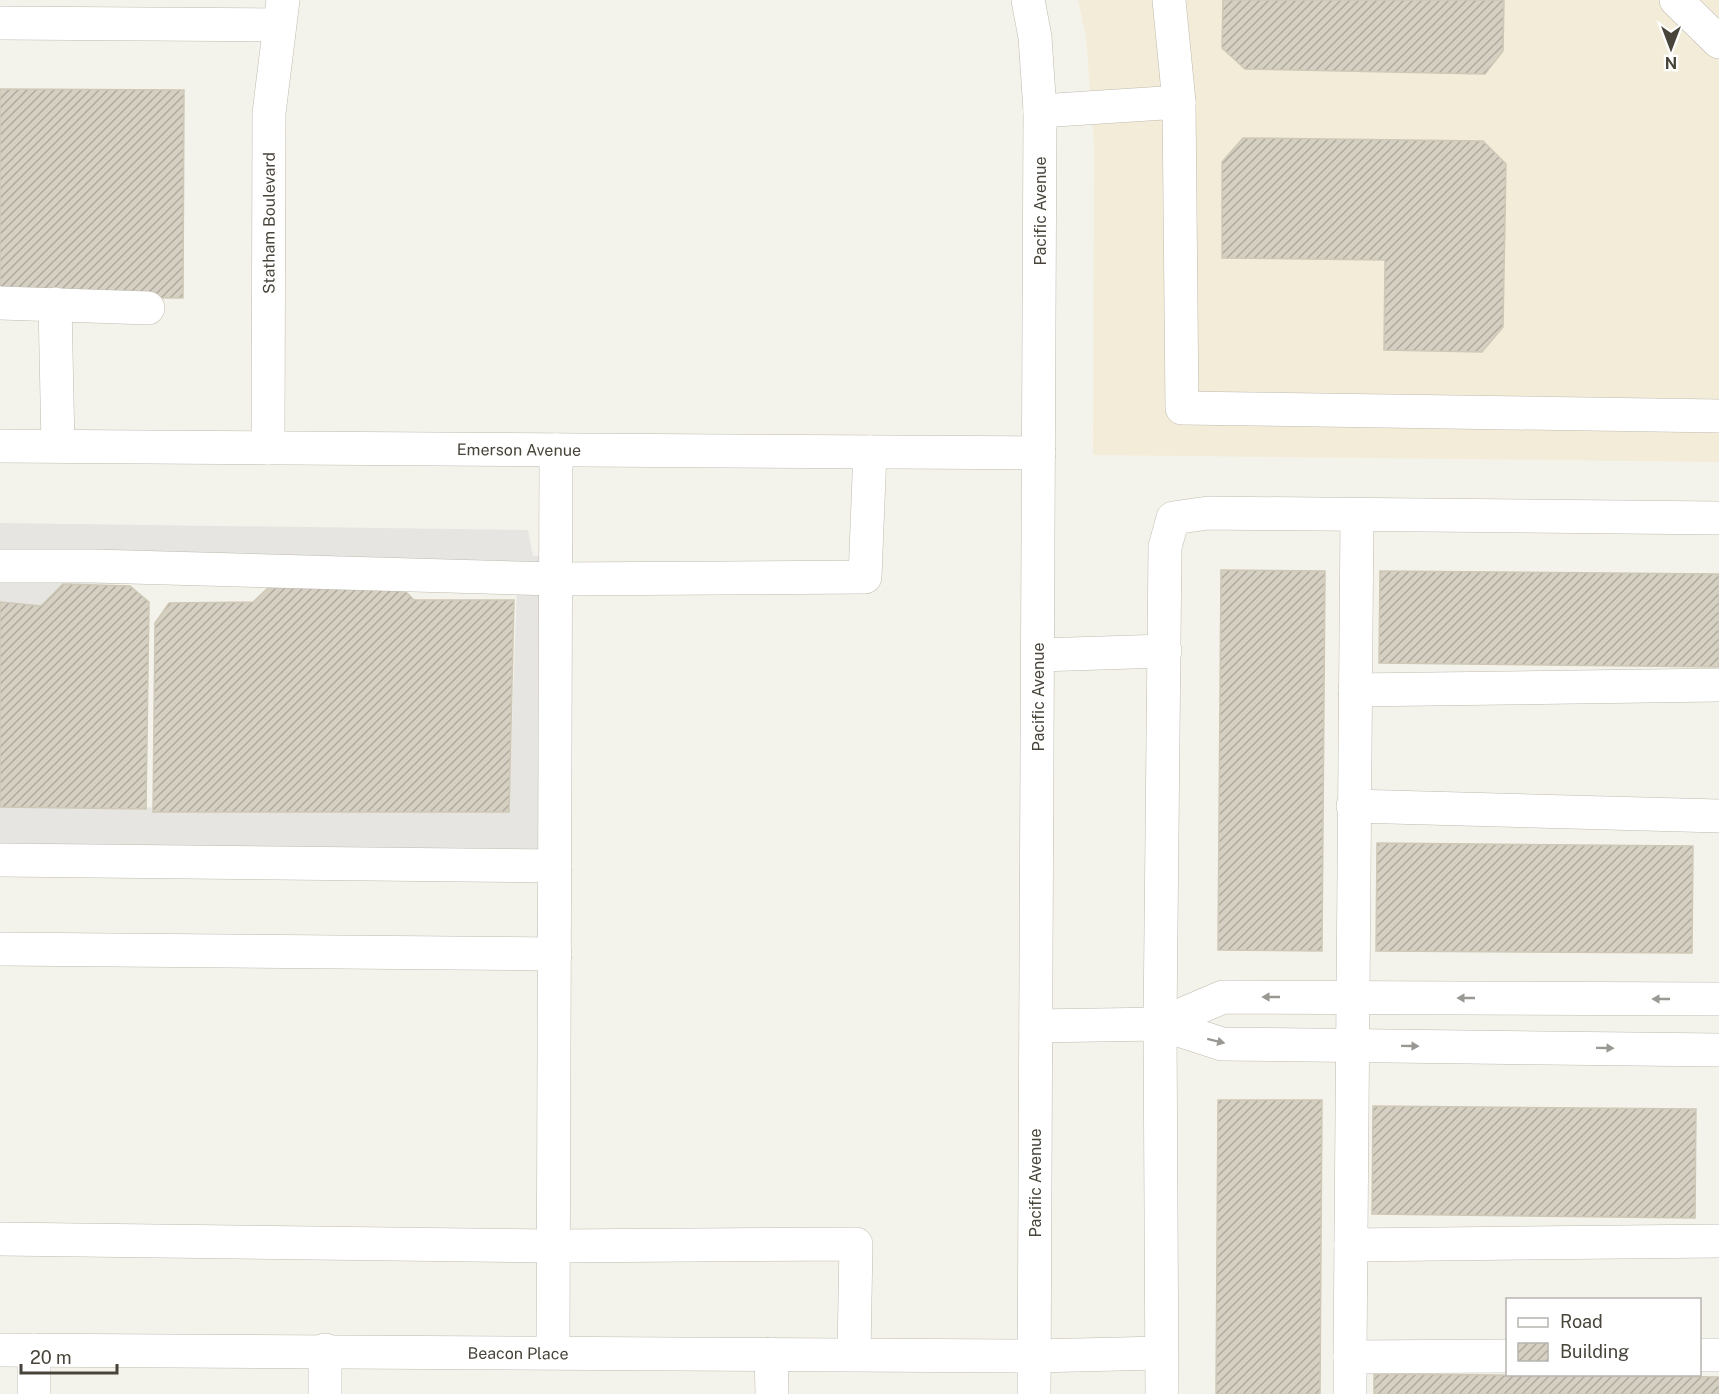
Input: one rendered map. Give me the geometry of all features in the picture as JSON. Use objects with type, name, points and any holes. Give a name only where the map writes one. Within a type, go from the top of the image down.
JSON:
[{"type":"street","name":"Pacific Avenue","points":[[1028,0],[1035,37],[1040,111],[1034,1394]]},
{"type":"street","points":[[1169,0],[1179,102],[1182,408],[1719,416]]},
{"type":"street","points":[[1676,0],[1719,42]]},
{"type":"street","points":[[0,23],[280,13]]},
{"type":"street","name":"Statham Boulevard","points":[[268,448],[269,113],[280,13]]},
{"type":"street","points":[[1040,111],[1179,102]]},
{"type":"street","points":[[0,303],[148,308]]},
{"type":"street","points":[[55,304],[58,446]]},
{"type":"street","name":"Emerson Avenue","points":[[0,446],[1039,453]]},
{"type":"street","points":[[553,1352],[556,450]]},
{"type":"street","points":[[0,566],[94,566],[556,579],[865,577],[870,452]]},
{"type":"street","points":[[1162,1394],[1160,1024],[1165,547],[1173,518],[1208,513],[1719,518]]},
{"type":"street","points":[[1350,1394],[1353,806],[1358,515]]},
{"type":"street","points":[[1038,655],[1165,651]]},
{"type":"street","points":[[1355,690],[1719,685]]},
{"type":"street","points":[[1353,806],[1719,816]]},
{"type":"street","points":[[0,860],[555,866]]},
{"type":"street","points":[[0,949],[555,954]]},
{"type":"street","points":[[1036,1026],[1160,1024],[1222,1044],[1717,1050],[1717,999],[1223,997],[1160,1024]]},
{"type":"street","points":[[0,1239],[554,1246],[856,1244],[854,1354]]},
{"type":"street","points":[[1351,1245],[1719,1241]]},
{"type":"street","name":"Beacon Place","points":[[0,1350],[324,1350],[1035,1356],[1161,1353]]},
{"type":"street","points":[[34,1350],[34,1394]]},
{"type":"street","points":[[324,1350],[325,1394]]},
{"type":"street","points":[[771,1354],[772,1394]]},
{"type":"street","points":[[1701,1355],[1719,1355]]},
{"type":"street","points":[[1350,1357],[1506,1356]]},
{"type":"shaded area","points":[[1078,0],[1719,0],[1719,462],[1093,455],[1094,145],[1086,37]]},
{"type":"shaded area","points":[[0,523],[528,530],[533,556],[554,554],[548,851],[0,848],[0,806],[509,811],[517,584],[64,584],[41,606],[0,602]]},
{"type":"building","points":[[1223,0],[1504,0],[1503,51],[1485,74],[1245,69],[1222,48]]},
{"type":"building","points":[[0,89],[184,90],[183,298],[0,297]]},
{"type":"building","points":[[1243,138],[1483,141],[1506,164],[1503,327],[1482,352],[1384,350],[1385,260],[1222,258],[1222,162]]},
{"type":"building","points":[[1221,570],[1325,571],[1322,951],[1218,950]]},
{"type":"building","points":[[1380,571],[1719,574],[1719,667],[1379,663]]},
{"type":"building","points":[[63,584],[130,586],[149,602],[146,809],[0,807],[0,602],[41,606]]},
{"type":"building","points":[[268,588],[402,588],[414,600],[514,600],[509,812],[153,812],[155,623],[169,603],[253,602]]},
{"type":"building","points":[[1377,843],[1693,846],[1692,953],[1376,951]]},
{"type":"building","points":[[1218,1100],[1322,1100],[1320,1394],[1216,1394]]},
{"type":"building","points":[[1373,1106],[1696,1109],[1695,1218],[1372,1214]]},
{"type":"building","points":[[1374,1374],[1719,1377],[1719,1394],[1374,1394]]}]
